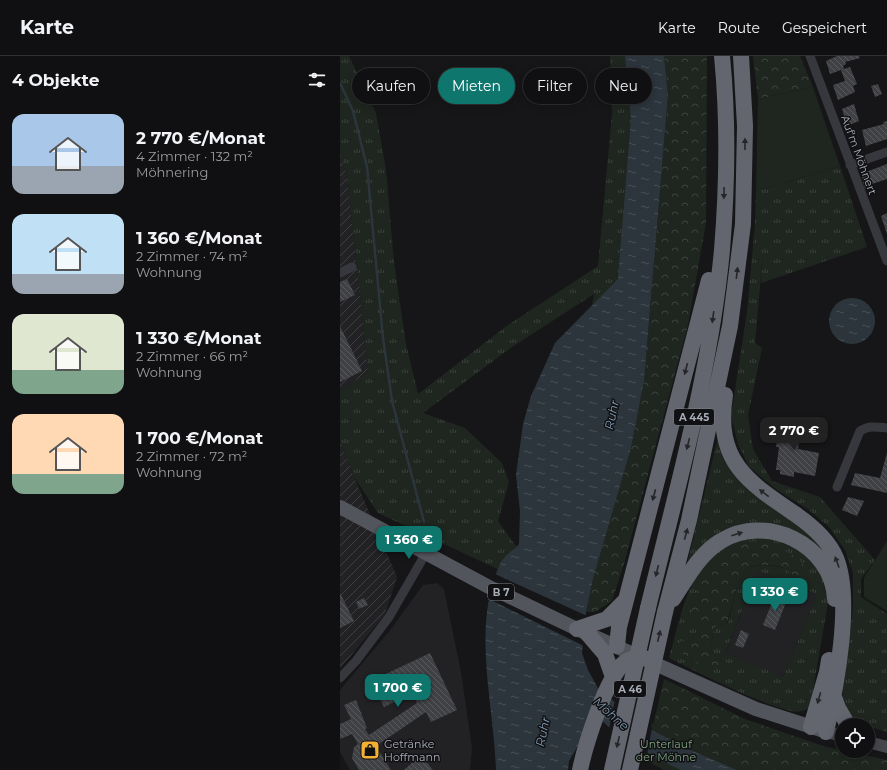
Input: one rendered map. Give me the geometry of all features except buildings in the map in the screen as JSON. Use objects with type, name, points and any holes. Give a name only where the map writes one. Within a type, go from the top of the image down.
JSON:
[{"type":"highway","name":"A 445","points":[[648,608],[692,426],[711,328],[722,250],[726,127],[722,56]]},
{"type":"highway","name":"A 445","points":[[665,612],[689,520],[730,326],[743,224],[745,126],[741,56]]},
{"type":"highway","points":[[617,646],[619,627],[724,222]]},
{"type":"highway","points":[[730,326],[730,360],[723,418],[730,452],[738,468],[755,486],[802,518],[821,535],[835,556],[841,572],[843,609],[834,697],[818,729]]},
{"type":"highway","points":[[665,612],[702,557],[708,550],[726,538],[744,532],[765,530],[784,534],[803,544],[815,554],[826,569],[832,581],[835,601],[827,672],[818,729]]},
{"type":"highway","points":[[614,670],[591,637],[626,600]]},
{"type":"highway","name":"A 46","points":[[612,770],[648,608]]},
{"type":"highway","name":"A 46","points":[[630,770],[665,612]]},
{"type":"highway","points":[[580,770],[594,723],[614,670],[625,662],[635,658],[644,658]]},
{"type":"highway","points":[[834,697],[844,718]]},
{"type":"main road","name":"B 7","points":[[340,507],[489,587],[591,637],[617,646],[756,709],[818,729]]},
{"type":"main road","points":[[818,729],[835,734]]},
{"type":"main road","points":[[875,744],[887,747]]},
{"type":"street","name":"Auf'm Möhnert","points":[[811,57],[887,261]]},
{"type":"street","points":[[850,165],[887,152]]},
{"type":"street","points":[[340,273],[352,267]]},
{"type":"street","points":[[837,487],[860,431],[866,427],[874,426],[887,428]]},
{"type":"street","points":[[340,678],[379,631],[426,553]]},
{"type":"shaded area","points":[[340,150],[348,183],[368,372],[340,391]]},
{"type":"shaded area","points":[[340,440],[354,477],[397,577],[385,614],[340,669]]},
{"type":"shaded area","points":[[758,570],[817,594],[783,677],[725,654]]},
{"type":"shaded area","points":[[437,583],[444,589],[461,672],[472,748],[470,770],[350,770],[340,752],[340,690],[391,629],[423,585]]},
{"type":"green space","points":[[340,56],[349,56],[355,68],[352,68],[352,104],[372,104],[376,113],[386,170],[394,262],[406,344],[418,394],[508,325],[598,266],[612,104],[632,104],[624,248],[600,381],[555,596],[378,513],[354,477],[340,440],[340,391],[368,372],[348,183],[340,150]],"holes":[[[594,294],[579,375],[536,530],[516,546],[498,521],[509,482],[502,463],[465,428],[423,413],[512,347]]]},
{"type":"green space","points":[[610,56],[635,56],[634,68],[610,68]]},
{"type":"green space","points":[[664,56],[707,56],[706,223],[688,325],[624,564],[612,601],[595,612],[586,612],[593,579],[631,448],[644,381],[668,95]]},
{"type":"green space","points":[[753,56],[800,56],[813,87],[758,99]]},
{"type":"green space","points":[[813,87],[840,166],[756,191],[758,99]]},
{"type":"green space","points":[[840,166],[867,247],[761,283],[763,252],[755,343],[762,348],[748,415],[753,449],[772,481],[820,497],[875,560],[861,579],[861,597],[887,614],[887,732],[875,728],[875,718],[850,718],[847,716],[842,700],[853,608],[853,573],[845,550],[829,527],[809,510],[777,490],[749,467],[738,444],[731,416],[747,312],[755,223],[756,191]]},
{"type":"green space","points":[[719,434],[725,453],[821,541],[829,562],[757,525],[687,564]]},
{"type":"green space","points":[[757,537],[777,538],[801,549],[815,565],[823,581],[828,603],[810,707],[803,711],[792,711],[757,700],[669,658],[689,590],[707,561],[720,550],[736,541]],"holes":[[[761,541],[797,580],[785,568],[766,565],[748,567],[738,583],[728,623],[716,626],[710,646],[716,659],[728,663],[683,653],[680,642],[692,640],[700,625]],[[758,570],[817,594],[783,677],[725,653]]]},
{"type":"green space","points":[[761,541],[781,548],[800,560],[809,575],[807,582],[796,579],[789,571],[782,567],[762,565],[748,567],[738,583],[727,623],[716,626],[710,646],[716,659],[728,663],[729,670],[700,665],[682,653],[680,642],[692,640],[700,625],[690,619],[693,599],[707,568],[724,552],[742,542]]},
{"type":"green space","points":[[887,541],[887,611],[864,597],[864,578]]},
{"type":"green space","points":[[664,679],[745,719],[823,746],[835,749],[835,758],[875,757],[887,760],[887,770],[737,770],[652,730]]},
{"type":"green space","name":"Unterlauf der Möhne","points":[[652,723],[746,770],[664,770],[643,759]]},
{"type":"water","points":[[625,56],[664,56],[668,95],[644,381],[631,448],[593,579],[586,612],[582,653],[588,670],[599,690],[652,730],[688,749],[737,770],[681,770],[658,759],[611,729],[591,711],[579,744],[569,761],[568,770],[496,770],[486,666],[485,639],[491,588],[501,561],[519,545],[520,511],[516,475],[523,424],[531,396],[555,343],[618,279],[631,119],[630,104],[652,104],[652,68],[626,68]]},
{"type":"water","points":[[857,298],[861,299],[871,308],[874,312],[874,330],[865,340],[857,344],[847,344],[839,340],[830,330],[829,316],[833,308],[843,299]]},
{"type":"pier","points":[[495,574],[587,616],[584,646],[487,598]]},
{"type":"pier","points":[[615,700],[652,728],[647,754],[609,729]]},
{"type":"waterway","points":[[340,83],[353,111],[367,167],[383,338],[392,401],[424,522]]},
{"type":"place","name":"Getränke Hoffmann","points":[[370,750]]},
{"type":"water label","name":"Ruhr","points":[[612,415]]},
{"type":"water label","name":"Möhne","points":[[611,714]]},
{"type":"water label","name":"Ruhr","points":[[543,732]]}]
